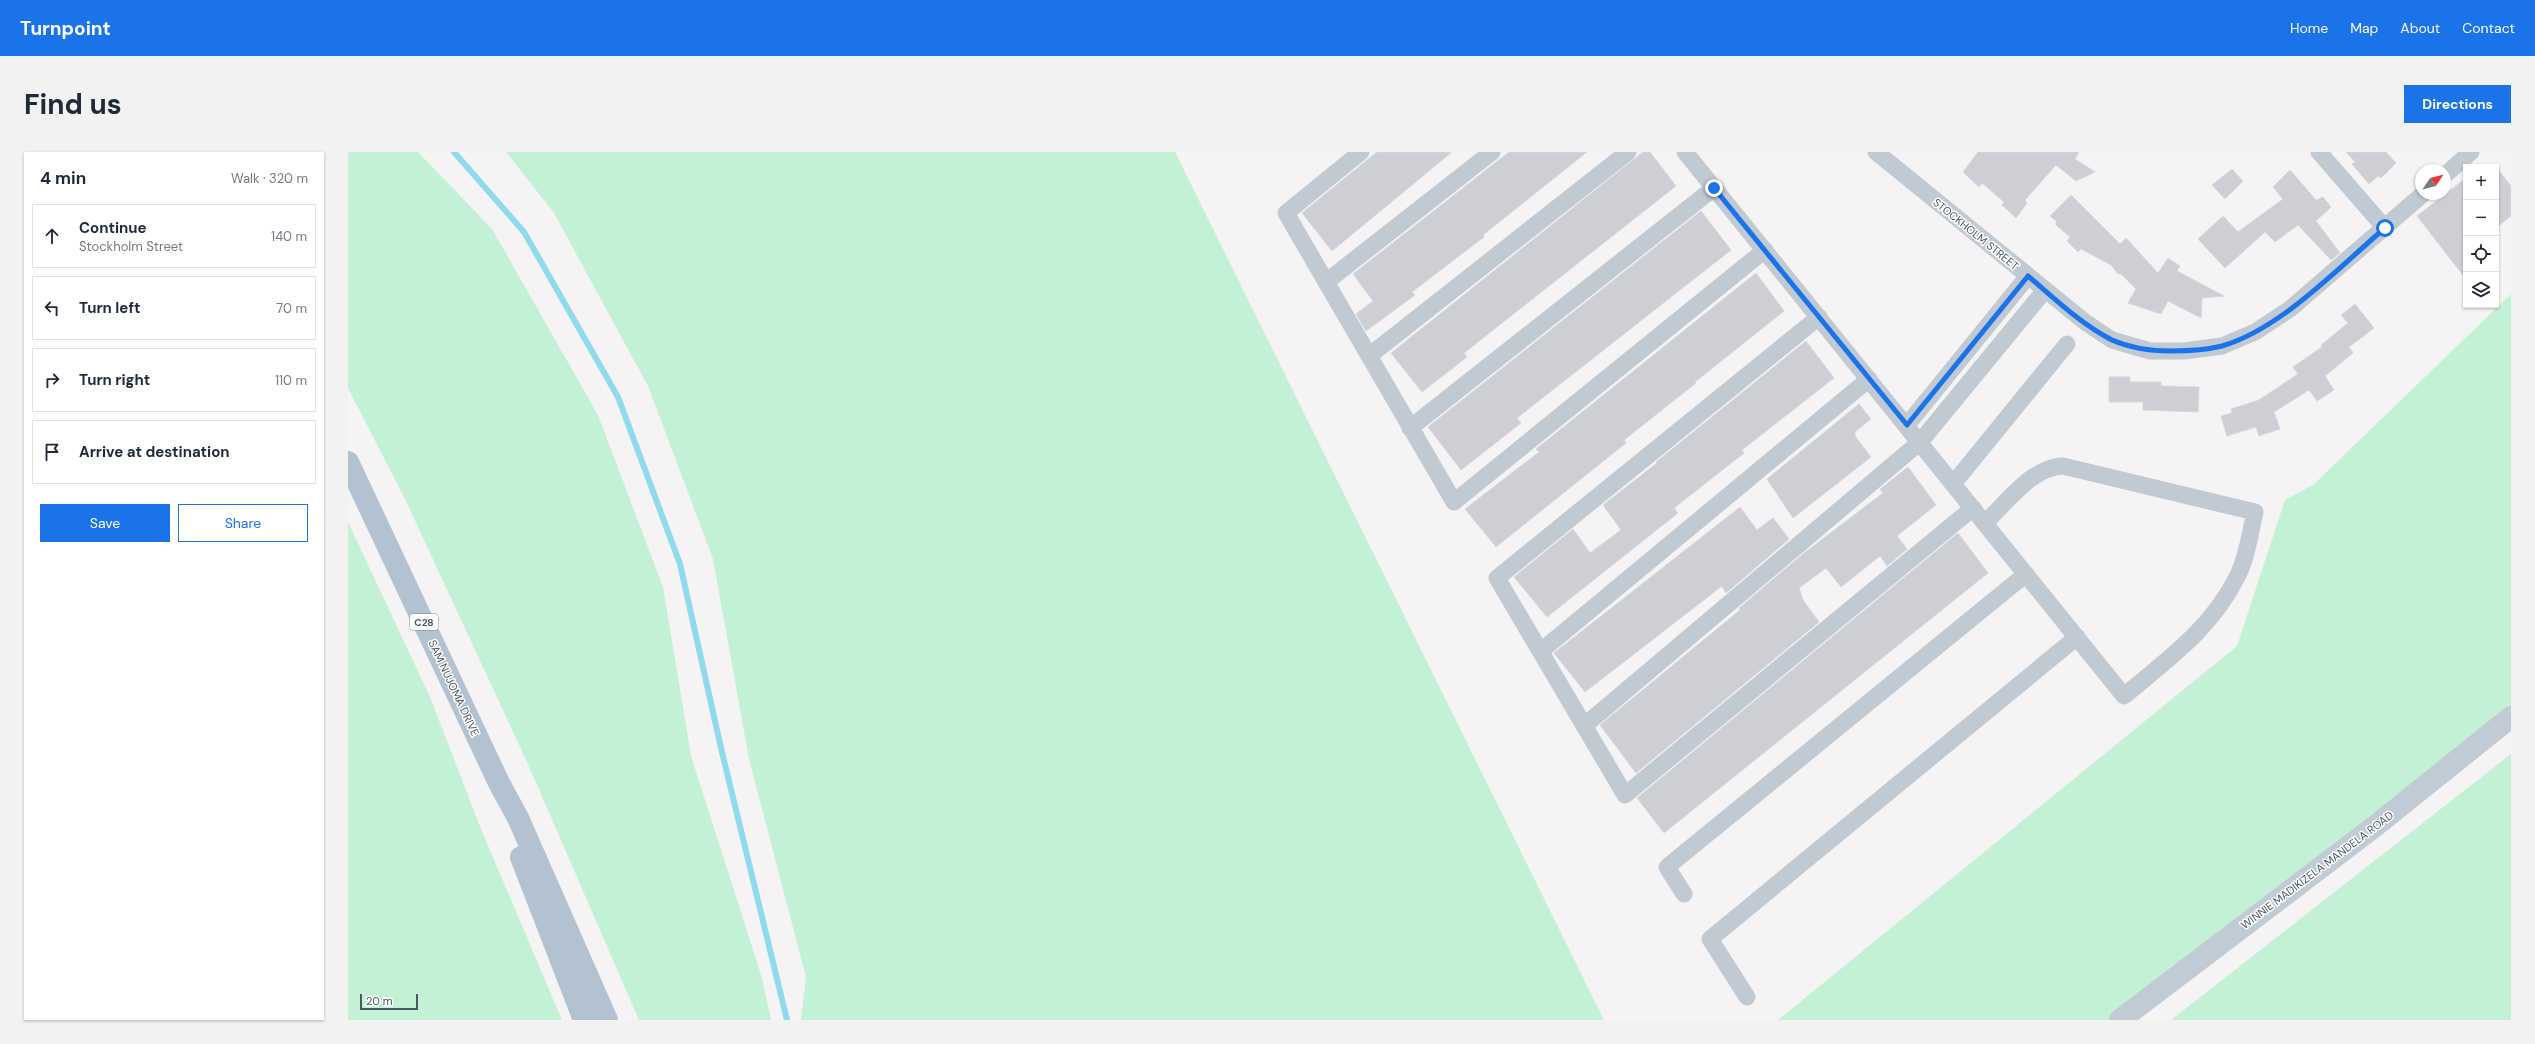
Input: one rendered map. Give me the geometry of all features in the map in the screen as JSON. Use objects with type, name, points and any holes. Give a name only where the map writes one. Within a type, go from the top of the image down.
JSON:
[{"type":"main road","name":"SAM NUJOMA DRIVE","points":[[348,462],[499,783],[518,818],[607,1020]]},
{"type":"main road","name":"WINNIE MADIKIZELA MANDELA ROAD","points":[[2120,1020],[2374,827],[2511,717]]},
{"type":"main road","name":"SAM NUJOMA DRIVE","points":[[499,783],[508,823],[584,1020]]},
{"type":"street","points":[[1361,152],[1286,213],[1454,502],[1765,250]]},
{"type":"street","points":[[1326,282],[1492,152]]},
{"type":"street","points":[[1369,356],[1628,152]]},
{"type":"street","points":[[1685,152],[1870,379],[1920,442],[1954,484],[1973,508],[1985,523],[2026,574],[2077,637],[2124,696],[2202,630],[2219,608],[2238,576],[2255,512],[2063,466],[2050,466],[2039,472],[1985,523]]},
{"type":"street","name":"STOCKHOLM STREET","points":[[1876,152],[2086,322],[2112,340],[2150,351],[2184,351],[2222,346],[2255,332],[2290,309],[2417,200]]},
{"type":"street","points":[[2319,152],[2385,228]]},
{"type":"street","points":[[2451,170],[2471,152]]},
{"type":"street","points":[[1410,428],[1714,188]]},
{"type":"street","points":[[1907,425],[2028,276]]},
{"type":"street","points":[[1584,726],[1920,442],[2045,290]]},
{"type":"street","points":[[1820,318],[1497,578],[1625,795],[1973,508]]},
{"type":"street","points":[[1954,484],[2067,344]]},
{"type":"street","points":[[1541,652],[1870,379]]},
{"type":"street","points":[[1684,894],[1667,866],[2026,574]]},
{"type":"street","points":[[1747,996],[1710,939],[2077,637]]},
{"type":"green space","points":[[348,152],[418,152],[492,229],[598,415],[663,587],[691,756],[762,978],[771,1020],[639,1020],[528,764],[405,499],[348,388]]},
{"type":"green space","points":[[506,152],[1175,152],[1604,1020],[801,1020],[806,977],[749,759],[713,559],[648,386],[554,213]]},
{"type":"green space","points":[[2511,294],[2511,717],[2120,1020],[1778,1020],[2237,646],[2285,500],[2313,485],[2496,308],[2499,308],[2499,306]]},
{"type":"green space","points":[[348,522],[430,697],[481,829],[562,1020],[348,1020]]},
{"type":"green space","points":[[2511,754],[2511,1020],[2171,1020]]},
{"type":"building","points":[[1377,152],[1452,152],[1332,251],[1302,213]]},
{"type":"building","points":[[1509,152],[1587,152],[1483,235],[1484,237],[1412,292],[1415,295],[1366,331],[1356,314],[1373,301],[1353,274]]},
{"type":"building","points":[[1643,152],[1650,152],[1676,186],[1464,353],[1467,357],[1422,392],[1391,353]]},
{"type":"building","points":[[1978,152],[2079,152],[2075,159],[2095,172],[2076,181],[2056,165],[2025,200],[2027,203],[2016,218],[2002,205],[2004,202],[1982,183],[1979,187],[1963,172]]},
{"type":"building","points":[[2346,152],[2386,152],[2396,163],[2381,178],[2378,176],[2369,184],[2352,164],[2355,162]]},
{"type":"building","points":[[2232,169],[2243,181],[2225,199],[2212,185]]},
{"type":"building","points":[[2290,170],[2316,200],[2323,197],[2331,207],[2316,221],[2340,253],[2331,260],[2298,225],[2275,242],[2265,232],[2225,268],[2198,239],[2223,216],[2238,232],[2283,199],[2273,187]]},
{"type":"building","points":[[2499,171],[2511,186],[2511,216],[2499,226]]},
{"type":"building","points":[[2463,180],[2463,275],[2417,216],[2438,200],[2451,200],[2451,190]]},
{"type":"building","points":[[2071,195],[2120,244],[2126,238],[2158,273],[2168,258],[2180,266],[2177,271],[2224,296],[2202,298],[2201,318],[2168,301],[2161,314],[2128,303],[2136,289],[2121,274],[2118,274],[2111,265],[2081,249],[2078,252],[2067,241],[2070,237],[2055,224],[2057,222],[2050,216]]},
{"type":"building","points":[[1701,211],[1731,250],[1517,418],[1521,423],[1461,470],[1428,427]]},
{"type":"building","points":[[1756,273],[1784,311],[1624,440],[1626,443],[1496,547],[1465,509],[1539,452],[1536,449]]},
{"type":"building","points":[[2355,304],[2374,328],[2349,347],[2353,353],[2325,376],[2334,390],[2317,401],[2309,390],[2274,412],[2280,429],[2259,436],[2256,427],[2227,436],[2221,416],[2232,413],[2231,409],[2259,400],[2298,374],[2293,367],[2322,347],[2321,345],[2348,323],[2341,315]]},
{"type":"building","points":[[1806,341],[1834,378],[1742,450],[1744,453],[1674,508],[1678,513],[1547,617],[1514,577],[1573,529],[1590,553],[1621,530],[1603,505],[1657,463],[1656,462]]},
{"type":"building","points":[[2109,377],[2130,377],[2130,382],[2161,382],[2161,386],[2199,387],[2198,412],[2143,410],[2143,402],[2109,402]]},
{"type":"building","points":[[1859,404],[1871,419],[1855,432],[1855,436],[1871,457],[1793,518],[1767,479]]},
{"type":"building","points":[[1908,467],[1936,505],[1897,536],[1907,549],[1887,566],[1880,556],[1841,587],[1826,568],[1799,588],[1803,600],[1819,622],[1636,773],[1600,725],[1740,610],[1739,608],[1804,553],[1883,493],[1880,489]]},
{"type":"building","points":[[1740,507],[1757,530],[1773,518],[1789,539],[1726,593],[1722,586],[1585,692],[1554,653]]},
{"type":"building","points":[[1958,533],[1988,573],[1664,833],[1637,798]]},
{"type":"waterway","points":[[454,152],[524,232],[618,397],[680,564],[721,748],[787,1020]]},
{"type":"route","points":[[1714,188],[1907,425],[2028,276],[2086,322],[2112,340],[2150,351],[2184,351],[2222,346],[2255,332],[2290,309],[2385,228]]}]
